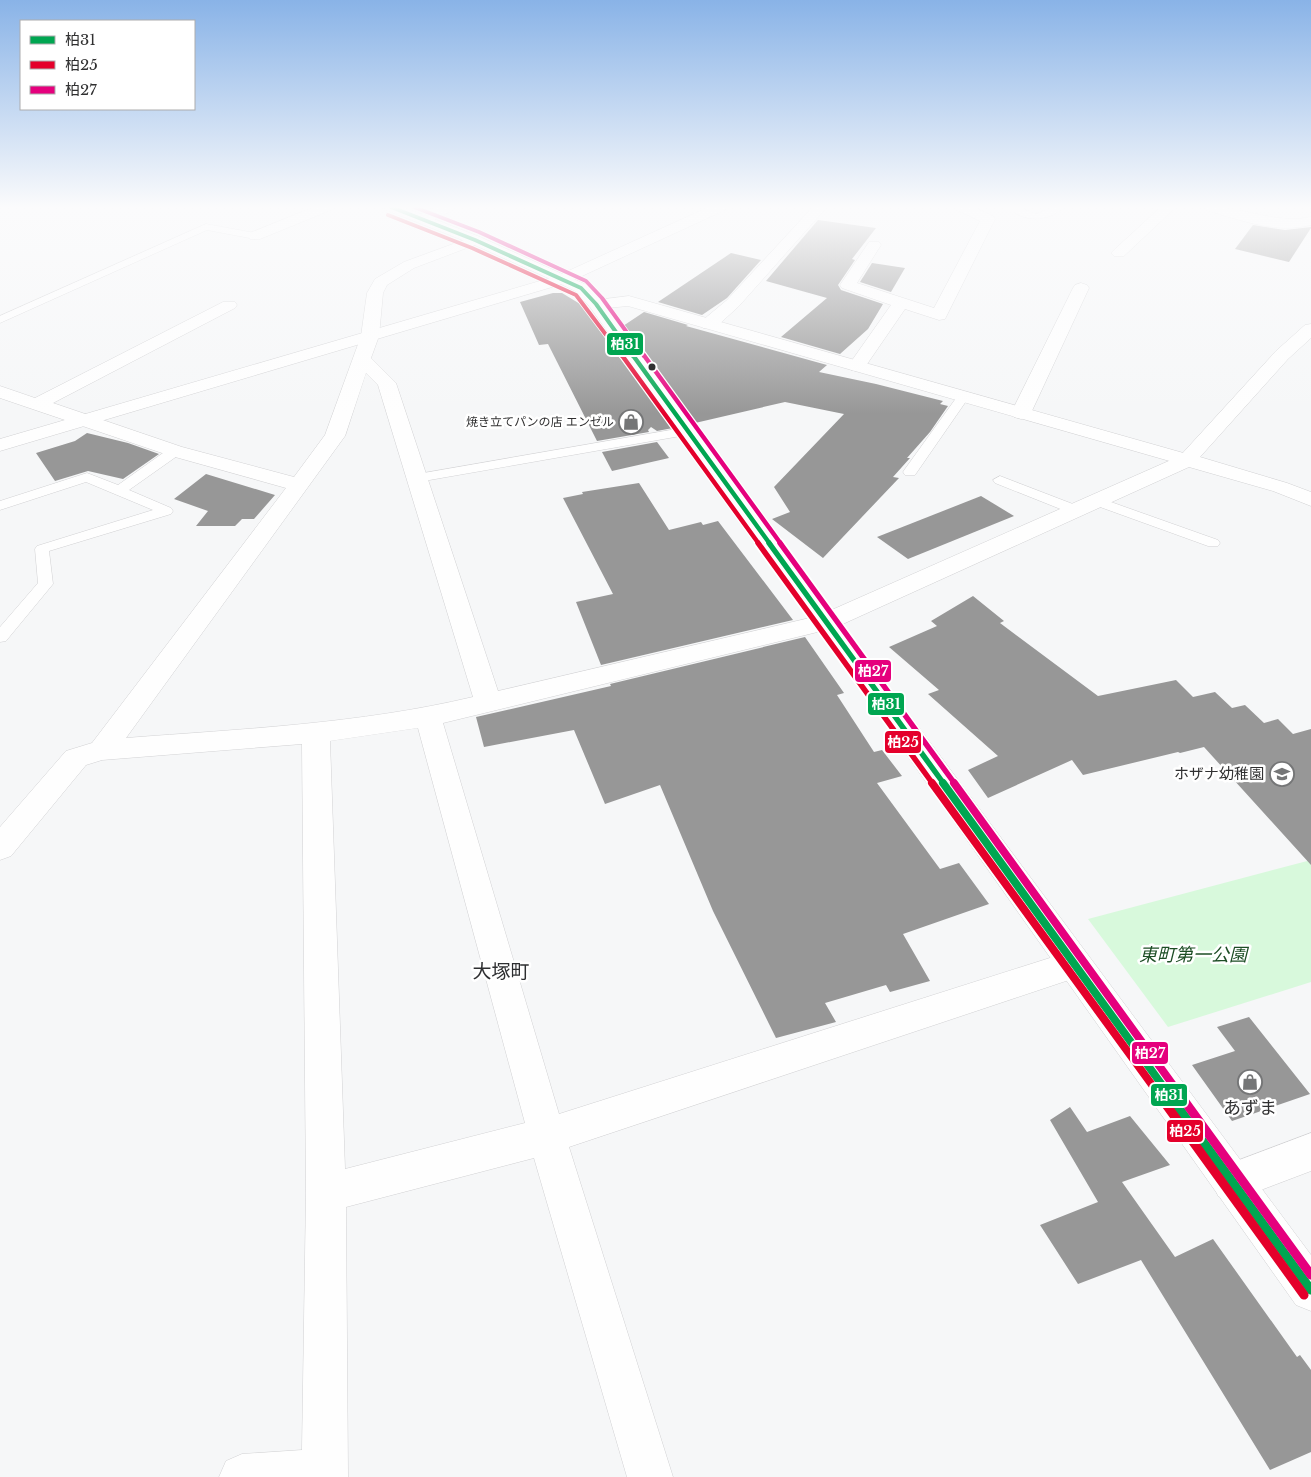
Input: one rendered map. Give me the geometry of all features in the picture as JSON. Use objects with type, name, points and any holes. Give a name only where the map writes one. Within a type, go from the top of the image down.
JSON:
[{"type":"street","points":[[102,750],[335,436],[370,336],[375,293],[381,282],[391,276]]},
{"type":"street","points":[[556,276],[581,288],[596,304],[1311,1290]]},
{"type":"street","points":[[0,445],[570,276]]},
{"type":"street","points":[[709,324],[733,303],[758,276]]},
{"type":"street","points":[[854,276],[848,285],[939,315],[959,276]]},
{"type":"street","points":[[1021,413],[1082,288]]},
{"type":"street","points":[[596,304],[628,301],[1280,486],[1311,500]]},
{"type":"street","points":[[857,366],[901,302]]},
{"type":"street","points":[[37,404],[229,305]]},
{"type":"street","points":[[0,848],[76,758],[102,750],[316,733],[428,717],[825,622],[1073,509],[1187,460],[1282,356],[1311,328]]},
{"type":"street","points":[[362,360],[387,383],[488,702]]},
{"type":"street","points":[[0,392],[175,451],[300,485]]},
{"type":"street","points":[[1280,486],[1311,488]]},
{"type":"street","points":[[428,717],[547,1136],[650,1477]]},
{"type":"street","points":[[242,1477],[325,1474],[326,1193],[316,733]]},
{"type":"street","points":[[326,1193],[547,1136],[1075,964]]},
{"type":"street","points":[[1232,1182],[1311,1152]]},
{"type":"lane","points":[[0,320],[98,276]]},
{"type":"lane","points":[[910,472],[963,397]]},
{"type":"lane","points":[[418,478],[688,431]]},
{"type":"lane","points":[[119,491],[175,451]]},
{"type":"lane","points":[[0,506],[87,478],[166,511],[42,549],[46,584],[0,637]]},
{"type":"lane","points":[[1000,480],[1073,509]]},
{"type":"lane","points":[[1094,500],[1213,543]]},
{"type":"green space","name":"東町第一公園","points":[[1311,860],[1311,982],[1168,1027],[1088,919]]},
{"type":"building","points":[[697,276],[747,276],[727,298],[702,315],[658,302]]},
{"type":"building","points":[[770,276],[844,276],[838,285],[841,290],[883,304],[868,329],[840,354],[781,337],[827,298],[766,281]]},
{"type":"building","points":[[864,276],[900,276],[891,292],[860,282]]},
{"type":"building","points":[[553,293],[562,293],[590,310],[673,428],[657,431],[651,427],[648,430],[649,432],[597,441],[548,344],[539,345],[520,302]]},
{"type":"building","points":[[644,312],[688,325],[686,326],[827,365],[819,372],[943,401],[940,404],[948,406],[930,432],[907,458],[910,458],[893,477],[899,478],[823,558],[772,519],[790,512],[774,487],[844,414],[785,402],[695,423],[623,326]]},
{"type":"building","points":[[87,433],[128,443],[159,454],[123,479],[88,471],[55,481],[36,453],[75,441]]},
{"type":"building","points":[[657,442],[669,458],[612,471],[602,452]]},
{"type":"building","points":[[206,474],[275,495],[254,519],[242,519],[235,526],[196,526],[208,511],[174,499]]},
{"type":"building","points":[[639,483],[669,530],[701,522],[703,525],[718,521],[793,620],[601,665],[576,602],[613,594],[563,498],[583,494],[582,492]]},
{"type":"building","points":[[981,496],[1014,516],[908,559],[877,537]]},
{"type":"building","points":[[973,596],[1004,621],[1000,623],[1098,696],[1176,680],[1193,697],[1215,692],[1232,708],[1245,705],[1264,723],[1278,719],[1293,734],[1311,729],[1311,865],[1204,747],[1083,775],[1072,760],[988,798],[968,770],[998,756],[928,694],[939,690],[889,647],[937,626],[931,621]]},
{"type":"building","points":[[805,637],[844,693],[837,695],[874,752],[882,750],[902,776],[877,783],[940,869],[959,863],[989,904],[903,934],[930,981],[890,992],[886,985],[825,1003],[836,1022],[776,1038],[713,911],[660,785],[605,804],[574,730],[484,747],[476,717],[611,686],[610,684]]},
{"type":"building","points":[[1249,1017],[1310,1094],[1232,1121],[1192,1065],[1235,1051],[1217,1027]]},
{"type":"building","points":[[1070,1107],[1087,1132],[1130,1116],[1170,1165],[1122,1182],[1175,1257],[1213,1239],[1297,1357],[1300,1355],[1311,1370],[1311,1452],[1270,1470],[1141,1260],[1078,1284],[1040,1225],[1098,1202],[1050,1120]]},
{"type":"transit line","name":"柏25","points":[[534,276],[576,295],[589,310],[1304,1295]]},
{"type":"transit line","name":"柏31","points":[[556,276],[581,288],[596,304],[1311,1290]]},
{"type":"transit line","name":"柏27","points":[[576,276],[586,281],[602,298],[1311,1275]]},
{"type":"place","name":"焼き立てパンの店 エンゼル","points":[[631,422]]},
{"type":"place","name":"ホザナ幼稚園","points":[[1282,774]]},
{"type":"place","name":"あずま","points":[[1250,1082]]},
{"type":"district","name":"大塚町","points":[[501,971]]}]
